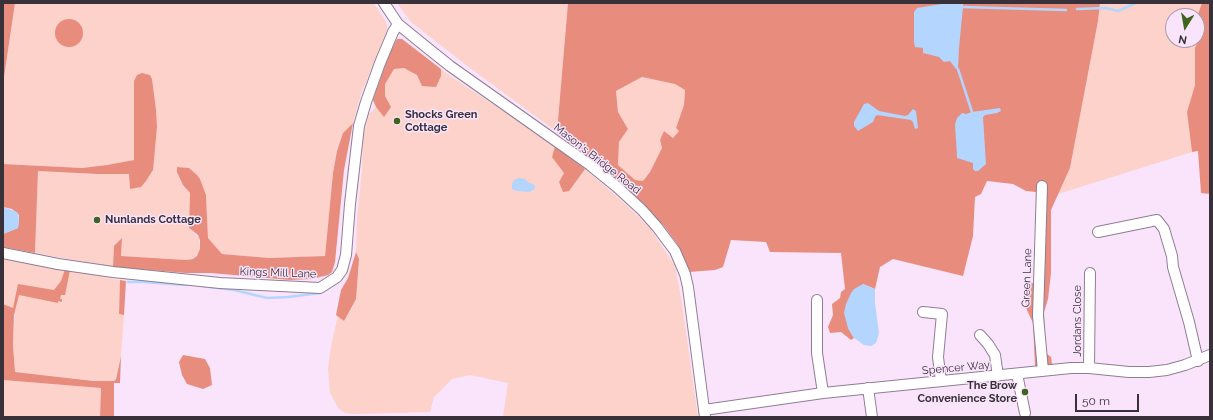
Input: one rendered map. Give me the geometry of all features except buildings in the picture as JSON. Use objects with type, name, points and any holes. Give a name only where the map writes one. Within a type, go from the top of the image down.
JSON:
[{"type":"street","name":"Mason's Bridge Road","points":[[384,3],[398,24],[448,65],[590,165],[642,210],[657,227],[675,251],[685,274],[688,287],[704,413]]},
{"type":"street","name":"Kings Mill Lane","points":[[3,253],[58,264],[113,272],[220,283],[320,288],[337,277],[342,270],[346,255],[359,126],[380,63],[398,24]]},
{"type":"street","name":"Green Lane","points":[[1042,186],[1038,316],[1044,371]]},
{"type":"street","points":[[1098,232],[1157,220],[1164,229],[1198,361]]},
{"type":"street","name":"Jordans Close","points":[[1089,368],[1090,274]]},
{"type":"street","points":[[817,300],[817,353],[823,392]]},
{"type":"street","points":[[923,312],[942,314],[938,357],[941,382]]},
{"type":"street","points":[[980,335],[995,355],[998,376]]},
{"type":"street","name":"Spencer Way","points":[[704,413],[823,392],[941,382],[1044,371],[1089,368],[1129,372],[1149,372],[1166,370],[1198,361],[1210,355]]},
{"type":"street","points":[[1017,374],[1025,414]]},
{"type":"street","points":[[868,388],[872,417]]},
{"type":"shaded area","points":[[3,3],[15,3],[3,84]]},
{"type":"shaded area","points":[[15,3],[374,3],[387,24],[387,30],[361,94],[353,123],[343,133],[337,151],[333,173],[325,256],[269,258],[222,254],[208,238],[206,195],[200,179],[189,168],[177,167],[183,185],[190,193],[189,228],[199,238],[200,249],[195,258],[186,260],[121,256],[122,238],[114,247],[113,267],[35,253],[38,171],[129,174],[130,188],[138,188],[146,181],[152,172],[157,127],[134,81],[134,160],[82,168],[3,164],[3,84]]},
{"type":"shaded area","points":[[397,3],[568,3],[557,132],[470,68],[411,22]]},
{"type":"shaded area","points":[[568,3],[1100,3],[1098,21],[1070,168],[1051,210],[1051,273],[1048,299],[1044,312],[1047,354],[1051,357],[1052,364],[1035,366],[1033,323],[1026,308],[1026,290],[1030,283],[1042,284],[1045,193],[1026,191],[1013,184],[987,181],[981,194],[975,197],[973,236],[963,276],[893,259],[880,267],[875,289],[863,284],[848,328],[854,338],[851,340],[841,332],[830,333],[828,327],[833,315],[832,304],[840,298],[841,292],[845,289],[841,253],[770,252],[766,242],[731,240],[723,267],[715,270],[689,272],[678,245],[664,226],[610,174],[557,132]],"holes":[[[642,77],[675,84],[685,90],[684,105],[676,128],[679,131],[673,138],[664,131],[660,140],[662,148],[650,172],[643,181],[635,180],[618,165],[619,142],[628,129],[618,112],[616,91]]]},
{"type":"shaded area","points":[[1100,3],[1202,3],[1200,8],[1165,8],[1165,48],[1195,48],[1195,85],[1187,112],[1192,152],[1058,194],[1070,168],[1098,21]]},
{"type":"shaded area","points":[[1202,3],[1210,3],[1210,194],[1201,193],[1198,151],[1192,152],[1187,112],[1195,85],[1195,48],[1205,48],[1205,8],[1200,8]]},
{"type":"shaded area","points":[[69,19],[79,23],[83,33],[79,43],[69,47],[59,43],[55,33],[59,23]]},
{"type":"shaded area","points":[[397,39],[402,39],[450,76],[514,118],[585,169],[621,200],[650,228],[675,266],[682,303],[698,417],[503,417],[508,383],[470,375],[452,379],[434,397],[430,412],[353,414],[345,413],[339,409],[330,393],[328,369],[331,346],[338,316],[344,321],[359,259],[356,252],[357,219],[362,169],[363,138],[369,114],[376,107],[373,100],[389,55]]},
{"type":"shaded area","points":[[397,39],[402,39],[441,69],[441,76],[436,87],[422,86],[417,75],[404,68],[394,69],[385,84],[385,96],[391,107],[384,117],[376,107],[373,100],[389,55]]},
{"type":"shaded area","points":[[142,73],[150,75],[152,79],[157,127],[153,170],[146,181],[141,187],[130,189],[129,174],[38,171],[35,253],[3,247],[3,234],[18,228],[19,215],[12,209],[3,207],[3,164],[82,168],[134,160],[134,81],[137,75]]},
{"type":"shaded area","points":[[642,77],[675,84],[685,90],[684,105],[676,128],[679,131],[673,138],[664,131],[660,140],[662,148],[650,172],[643,181],[635,181],[618,165],[619,142],[628,129],[618,112],[616,91]]},
{"type":"shaded area","points":[[353,123],[344,170],[335,262],[332,272],[328,275],[312,279],[290,280],[113,267],[114,246],[122,238],[121,256],[186,260],[193,259],[197,256],[200,249],[200,240],[198,235],[189,228],[190,193],[183,185],[177,172],[177,167],[189,168],[200,179],[206,195],[208,238],[222,254],[269,258],[325,256],[333,173],[337,151],[343,133]]},
{"type":"shaded area","points":[[555,147],[585,169],[569,191],[563,192],[559,182],[564,173],[552,157]]},
{"type":"shaded area","points":[[356,252],[359,259],[356,299],[344,321],[336,315],[341,290],[348,278]]},
{"type":"shaded area","points":[[3,258],[51,267],[59,270],[61,268],[102,275],[102,277],[120,280],[119,314],[124,315],[121,356],[115,380],[106,382],[15,372],[13,345],[15,312],[13,309],[3,304]]},
{"type":"shaded area","points":[[65,269],[70,270],[65,295],[61,295],[60,299],[62,299],[62,302],[58,301],[58,303],[19,295],[14,315],[13,345],[15,372],[94,381],[114,381],[116,379],[121,356],[120,383],[114,383],[114,417],[100,417],[101,388],[3,380],[3,304],[13,308],[18,284],[54,290],[61,281]]},
{"type":"shaded area","points":[[120,280],[126,281],[124,315],[119,314]]},
{"type":"shaded area","points":[[183,355],[205,359],[210,368],[212,385],[203,389],[187,384],[182,375],[179,362]]},
{"type":"shaded area","points":[[3,380],[101,388],[100,417],[3,417]]},
{"type":"water","points":[[948,3],[963,3],[958,69],[956,69],[950,61],[944,62],[939,57],[923,53],[923,48],[915,47],[914,42],[914,12],[917,8]]},
{"type":"water","points":[[868,103],[879,111],[905,116],[908,115],[913,109],[916,111],[918,128],[915,129],[911,120],[877,115],[873,122],[858,131],[854,126],[854,122],[864,104]]},
{"type":"water","points":[[1000,108],[1001,111],[985,115],[983,117],[986,164],[978,171],[975,171],[973,169],[973,163],[957,158],[955,124],[957,118],[962,113],[966,114]]},
{"type":"water","points":[[519,178],[525,179],[529,183],[533,184],[535,189],[529,192],[512,189],[514,180]]},
{"type":"water","points":[[3,207],[18,213],[19,220],[18,228],[3,234]]},
{"type":"water","points":[[863,284],[875,289],[875,303],[879,333],[876,343],[871,346],[864,345],[854,338],[848,328],[844,313],[851,293],[854,289]]},
{"type":"waterway","points":[[1077,9],[1106,8],[1118,11],[1136,3]]},
{"type":"waterway","points":[[963,7],[1066,10]]},
{"type":"waterway","points":[[958,69],[972,112]]},
{"type":"waterway","points":[[128,282],[187,285]]},
{"type":"waterway","points":[[202,286],[234,290],[267,298],[320,293]]},
{"type":"place","name":"Shocks Green Cottage","points":[[397,121]]},
{"type":"place","name":"Nunlands Cottage","points":[[97,220]]},
{"type":"place","name":"The Brow Convenience Store","points":[[1025,392]]}]
